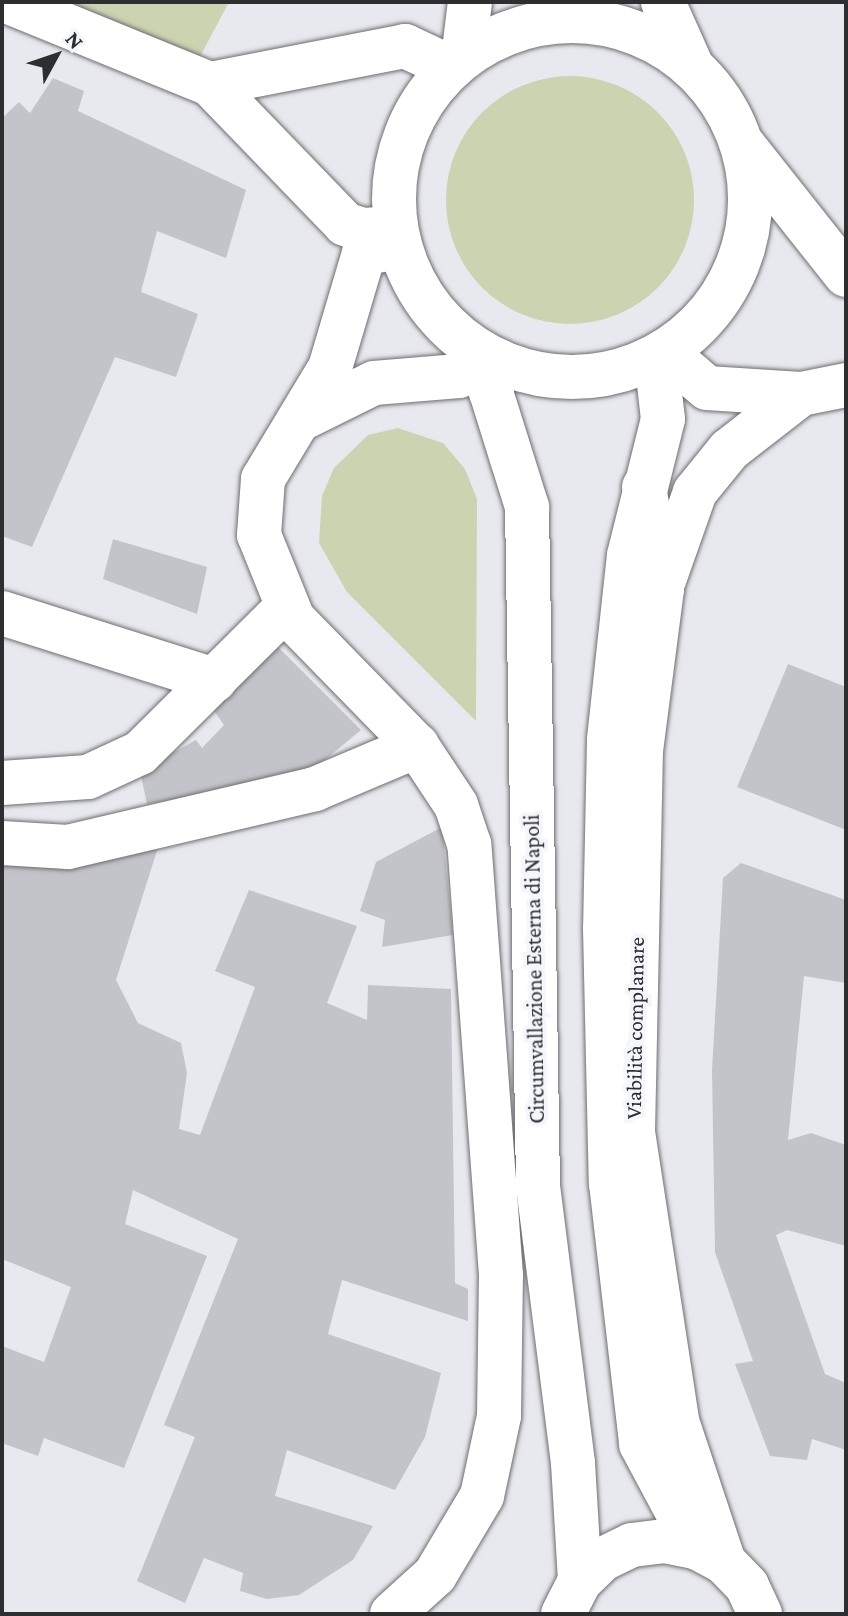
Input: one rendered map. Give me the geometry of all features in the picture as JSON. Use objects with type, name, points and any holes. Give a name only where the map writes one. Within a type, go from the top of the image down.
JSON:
[{"type":"main road","points":[[9,2],[210,84],[345,224],[398,237]]},
{"type":"main road","points":[[456,63],[470,2]]},
{"type":"main road","points":[[663,2],[691,65]]},
{"type":"main road","points":[[743,145],[751,192],[747,239],[730,283],[712,309],[661,354],[628,369],[567,378],[492,358],[432,310],[398,237],[394,184],[402,141],[421,101],[456,63],[526,26],[570,20],[613,25],[655,40],[691,65],[722,101],[743,145],[846,275]]},
{"type":"main road","points":[[210,84],[405,46],[456,63]]},
{"type":"main road","points":[[809,225],[846,254]]},
{"type":"main road","points":[[392,1614],[435,1575],[482,1496],[499,1416],[502,1345],[469,844],[456,805],[417,746],[340,672],[287,607],[259,535],[263,479],[330,368],[364,253],[398,237]]},
{"type":"main road","points":[[661,354],[707,388],[801,394],[846,385]]},
{"type":"main road","points":[[661,354],[663,419],[644,485],[609,740],[605,928],[611,1183],[641,1444],[710,1554],[747,1586],[760,1614]]},
{"type":"main road","points":[[301,419],[374,383],[459,376],[492,358]]},
{"type":"main road","name":"Circumvallazione Esterna di Napoli","points":[[492,358],[491,392],[527,507],[538,1186],[573,1463],[571,1598]]},
{"type":"main road","points":[[618,657],[662,589],[695,492],[729,450],[801,394]]},
{"type":"main road","name":"Viabilità complanare","points":[[644,485],[662,589],[641,750],[633,1132],[677,1421],[710,1554]]},
{"type":"main road","points":[[2,783],[88,777],[140,753],[287,607]]},
{"type":"main road","points":[[2,613],[215,680]]},
{"type":"main road","points":[[2,843],[68,847],[315,789],[417,746]]},
{"type":"main road","name":"Circumvallazione Esterna di Napoli","points":[[571,1598],[603,1559],[632,1545],[710,1554]]},
{"type":"green space","points":[[38,2],[229,2],[194,68]]},
{"type":"green space","points":[[570,76],[617,86],[639,97],[657,113],[673,131],[684,153],[694,200],[684,247],[673,269],[657,287],[639,303],[617,314],[570,324],[523,314],[501,303],[483,287],[467,269],[456,247],[446,200],[456,153],[467,131],[483,113],[501,97],[523,86]]},
{"type":"green space","points":[[398,428],[443,443],[465,469],[477,499],[476,721],[347,592],[319,543],[322,496],[334,468],[368,435]]},
{"type":"building","points":[[53,78],[84,91],[78,111],[246,190],[226,258],[157,231],[141,292],[198,314],[176,377],[115,357],[32,547],[2,536],[2,118],[19,102],[30,113]]},
{"type":"building","points":[[113,539],[207,567],[197,614],[103,579]]},
{"type":"building","points":[[274,643],[361,730],[303,778],[147,804],[140,771],[196,740],[202,748],[224,725],[210,705]]},
{"type":"building","points":[[788,664],[846,687],[846,830],[737,787]]},
{"type":"building","points":[[442,827],[453,935],[382,947],[385,920],[360,911],[376,862]]},
{"type":"building","points":[[161,838],[116,980],[138,1023],[181,1043],[187,1073],[179,1129],[200,1135],[255,987],[215,971],[249,890],[357,926],[327,1003],[367,1020],[368,985],[451,989],[455,1283],[468,1289],[468,1321],[342,1280],[328,1334],[441,1373],[425,1437],[395,1490],[287,1450],[275,1496],[373,1526],[353,1560],[299,1595],[267,1599],[240,1591],[243,1573],[204,1558],[185,1603],[137,1581],[195,1437],[164,1425],[238,1239],[133,1190],[125,1224],[207,1256],[124,1468],[44,1438],[38,1456],[2,1443],[2,1346],[44,1362],[71,1287],[2,1259],[2,862]]},
{"type":"building","points":[[741,863],[846,900],[846,983],[804,976],[788,1140],[811,1133],[846,1145],[846,1246],[787,1230],[776,1235],[825,1374],[846,1383],[846,1450],[812,1439],[807,1460],[770,1456],[735,1364],[753,1361],[715,1252],[712,1070],[723,878]]}]
